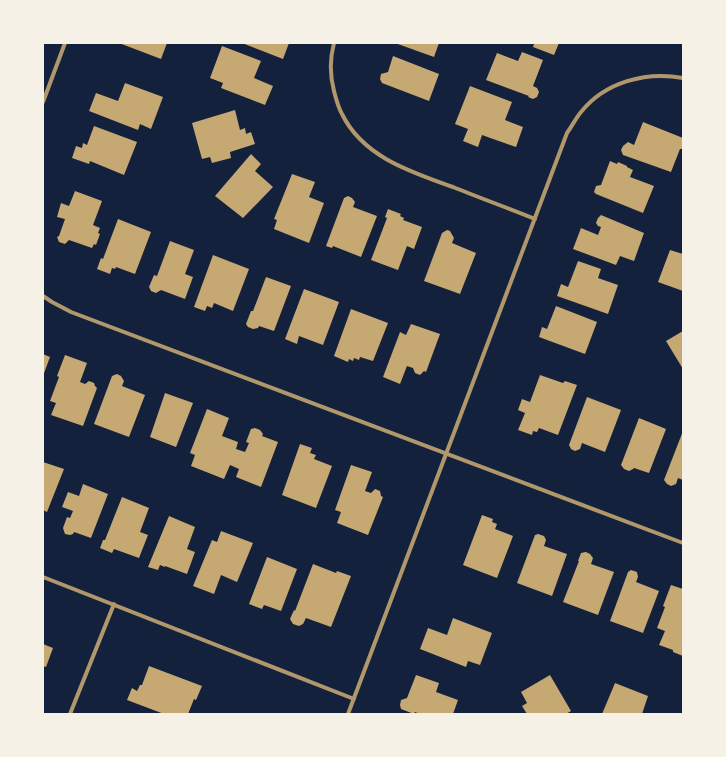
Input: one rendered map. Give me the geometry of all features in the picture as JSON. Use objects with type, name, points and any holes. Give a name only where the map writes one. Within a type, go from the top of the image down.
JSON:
[{"type":"street","points":[[43,102],[65,43]]},
{"type":"street","points":[[334,43],[331,59],[332,85],[338,105],[347,123],[360,140],[384,158],[418,174],[535,219]]},
{"type":"street","points":[[348,714],[564,140],[581,112],[603,92],[629,80],[643,76],[659,75],[683,78]]},
{"type":"street","points":[[43,296],[71,312],[683,543]]},
{"type":"street","points":[[43,577],[354,699]]},
{"type":"street","points":[[70,714],[114,604]]},
{"type":"building","points":[[119,43],[167,43],[161,59]]},
{"type":"building","points":[[242,43],[289,43],[283,59]]},
{"type":"building","points":[[395,43],[439,43],[434,57]]},
{"type":"building","points":[[530,43],[559,43],[554,55],[533,47],[534,44]]},
{"type":"building","points":[[222,46],[261,61],[254,78],[273,86],[265,105],[221,88],[223,83],[210,78]]},
{"type":"building","points":[[522,52],[543,60],[533,86],[537,88],[539,92],[537,97],[533,99],[528,97],[529,96],[486,80],[497,53],[518,61]]},
{"type":"building","points":[[393,56],[439,74],[429,101],[382,83],[380,79],[381,74],[388,72]]},
{"type":"building","points":[[125,83],[163,97],[151,129],[140,124],[138,130],[89,111],[96,93],[118,101]]},
{"type":"building","points":[[470,86],[512,102],[505,120],[523,127],[516,147],[482,135],[478,147],[463,141],[468,129],[455,124]]},
{"type":"building","points":[[235,110],[240,130],[245,128],[246,134],[251,132],[255,144],[230,152],[231,158],[212,163],[210,157],[202,159],[192,123]]},
{"type":"building","points":[[643,122],[683,138],[683,149],[680,149],[671,172],[623,155],[621,150],[623,146],[628,142],[634,145]]},
{"type":"building","points":[[94,126],[137,142],[124,175],[90,161],[89,164],[72,158],[76,146],[82,148],[83,143],[87,145]]},
{"type":"building","points":[[251,154],[261,164],[255,171],[273,187],[243,218],[215,196]]},
{"type":"building","points":[[610,161],[617,164],[618,162],[627,166],[633,170],[630,177],[654,186],[643,213],[594,192],[596,186],[601,185]]},
{"type":"building","points":[[292,174],[315,182],[309,197],[324,203],[309,243],[274,229],[277,220],[274,219]]},
{"type":"building","points":[[75,191],[102,201],[93,225],[100,228],[98,233],[100,234],[96,245],[94,244],[92,248],[69,240],[65,244],[59,242],[57,237],[59,236],[65,219],[57,217],[61,203],[69,206]]},
{"type":"building","points":[[348,196],[355,202],[353,207],[377,216],[361,257],[333,246],[332,248],[326,246],[344,198]]},
{"type":"building","points":[[388,209],[401,214],[400,216],[404,218],[403,220],[422,227],[414,249],[407,246],[398,270],[371,260],[387,218],[385,217]]},
{"type":"building","points":[[601,215],[644,233],[634,261],[620,256],[616,265],[573,249],[581,228],[598,235],[601,227],[596,223]]},
{"type":"building","points":[[118,219],[151,232],[135,274],[116,267],[115,269],[112,268],[110,274],[97,269],[101,258],[103,259]]},
{"type":"building","points":[[447,230],[450,231],[454,238],[452,243],[476,253],[460,294],[424,281],[442,233]]},
{"type":"building","points":[[170,241],[194,250],[185,274],[193,277],[185,299],[161,290],[156,293],[151,291],[149,287],[154,275],[157,276]]},
{"type":"building","points":[[670,250],[683,254],[683,291],[658,282]]},
{"type":"building","points":[[213,255],[249,269],[233,311],[214,303],[212,308],[207,306],[205,311],[194,307]]},
{"type":"building","points":[[578,261],[601,269],[598,278],[618,285],[608,314],[557,296],[561,284],[568,287]]},
{"type":"building","points":[[266,277],[291,286],[274,331],[259,326],[258,328],[253,329],[248,327],[246,324],[251,311],[253,311]]},
{"type":"building","points":[[304,289],[339,302],[323,345],[299,336],[297,344],[285,339]]},
{"type":"building","points":[[556,306],[597,322],[585,354],[539,337],[542,327],[547,329]]},
{"type":"building","points":[[351,309],[388,323],[373,361],[360,357],[359,360],[354,358],[353,361],[349,359],[348,362],[334,356]]},
{"type":"building","points":[[411,324],[440,334],[426,372],[424,371],[420,375],[415,373],[413,368],[407,366],[400,384],[383,377],[400,332],[406,335]]},
{"type":"building","points":[[683,331],[683,369],[666,341]]},
{"type":"building","points":[[43,354],[50,357],[43,376]]},
{"type":"building","points":[[65,355],[87,363],[80,382],[85,384],[89,381],[94,383],[97,388],[83,426],[51,415],[56,403],[50,401]]},
{"type":"building","points":[[117,374],[121,376],[124,381],[122,386],[145,395],[129,437],[94,424],[112,376]]},
{"type":"building","points":[[540,375],[563,383],[565,381],[577,385],[558,435],[539,428],[537,432],[533,431],[532,435],[518,430],[525,413],[518,410],[522,399],[530,402]]},
{"type":"building","points":[[165,393],[193,403],[176,447],[150,437]]},
{"type":"building","points":[[587,397],[621,410],[605,452],[582,443],[580,449],[575,451],[571,449],[569,445]]},
{"type":"building","points":[[207,409],[229,418],[222,436],[238,442],[236,449],[245,452],[249,443],[246,442],[251,429],[255,428],[260,430],[263,434],[262,436],[278,442],[261,487],[236,477],[239,469],[230,465],[224,479],[191,466],[195,455],[190,453]]},
{"type":"building","points":[[639,418],[666,429],[649,473],[634,468],[629,471],[624,469],[621,465]]},
{"type":"building","points":[[683,431],[683,480],[678,478],[676,484],[671,486],[664,480]]},
{"type":"building","points":[[300,444],[312,448],[310,453],[316,455],[314,459],[332,466],[316,508],[282,495]]},
{"type":"building","points":[[43,462],[64,469],[47,512],[43,510]]},
{"type":"building","points":[[351,465],[372,472],[365,491],[371,493],[375,489],[380,491],[381,496],[383,497],[368,535],[337,523],[341,512],[335,510]]},
{"type":"building","points":[[83,484],[108,494],[91,538],[74,532],[70,535],[65,534],[63,528],[67,517],[70,518],[73,511],[62,507],[68,492],[79,496]]},
{"type":"building","points":[[122,497],[149,508],[140,532],[148,535],[139,558],[114,549],[112,553],[100,548],[103,540],[105,540]]},
{"type":"building","points":[[482,515],[493,519],[492,522],[497,524],[495,529],[513,536],[497,578],[463,565]]},
{"type":"building","points":[[169,516],[195,527],[187,549],[195,552],[187,574],[160,565],[158,570],[148,567]]},
{"type":"building","points":[[221,531],[253,543],[237,582],[221,575],[214,594],[193,586],[212,540],[217,542]]},
{"type":"building","points":[[538,534],[544,536],[546,540],[544,546],[567,554],[552,596],[517,583],[535,535]]},
{"type":"building","points":[[586,552],[593,558],[591,564],[614,572],[598,615],[563,602],[581,553]]},
{"type":"building","points":[[267,557],[297,569],[281,611],[264,605],[262,609],[249,604]]},
{"type":"building","points":[[313,564],[336,573],[337,571],[351,576],[331,627],[306,618],[303,624],[299,626],[293,624],[290,619],[294,610],[295,611]]},
{"type":"building","points":[[631,570],[637,572],[638,577],[636,582],[659,591],[643,633],[610,621],[628,572]]},
{"type":"building","points":[[671,585],[683,589],[683,656],[673,652],[673,650],[659,645],[665,631],[657,628]]},
{"type":"building","points":[[453,618],[492,633],[480,665],[468,661],[466,667],[420,649],[428,628],[447,635]]},
{"type":"building","points":[[43,644],[53,648],[46,667],[43,666]]},
{"type":"building","points":[[149,666],[202,686],[196,700],[194,699],[188,714],[164,714],[127,700],[132,688],[137,691],[140,685],[142,685]]},
{"type":"building","points":[[416,675],[439,683],[436,692],[458,700],[453,714],[420,714],[415,712],[414,714],[401,709],[401,700],[407,698]]},
{"type":"building","points":[[550,675],[571,711],[566,714],[527,714],[522,706],[527,703],[521,692]]},
{"type":"building","points":[[615,683],[648,696],[642,714],[602,714]]}]
